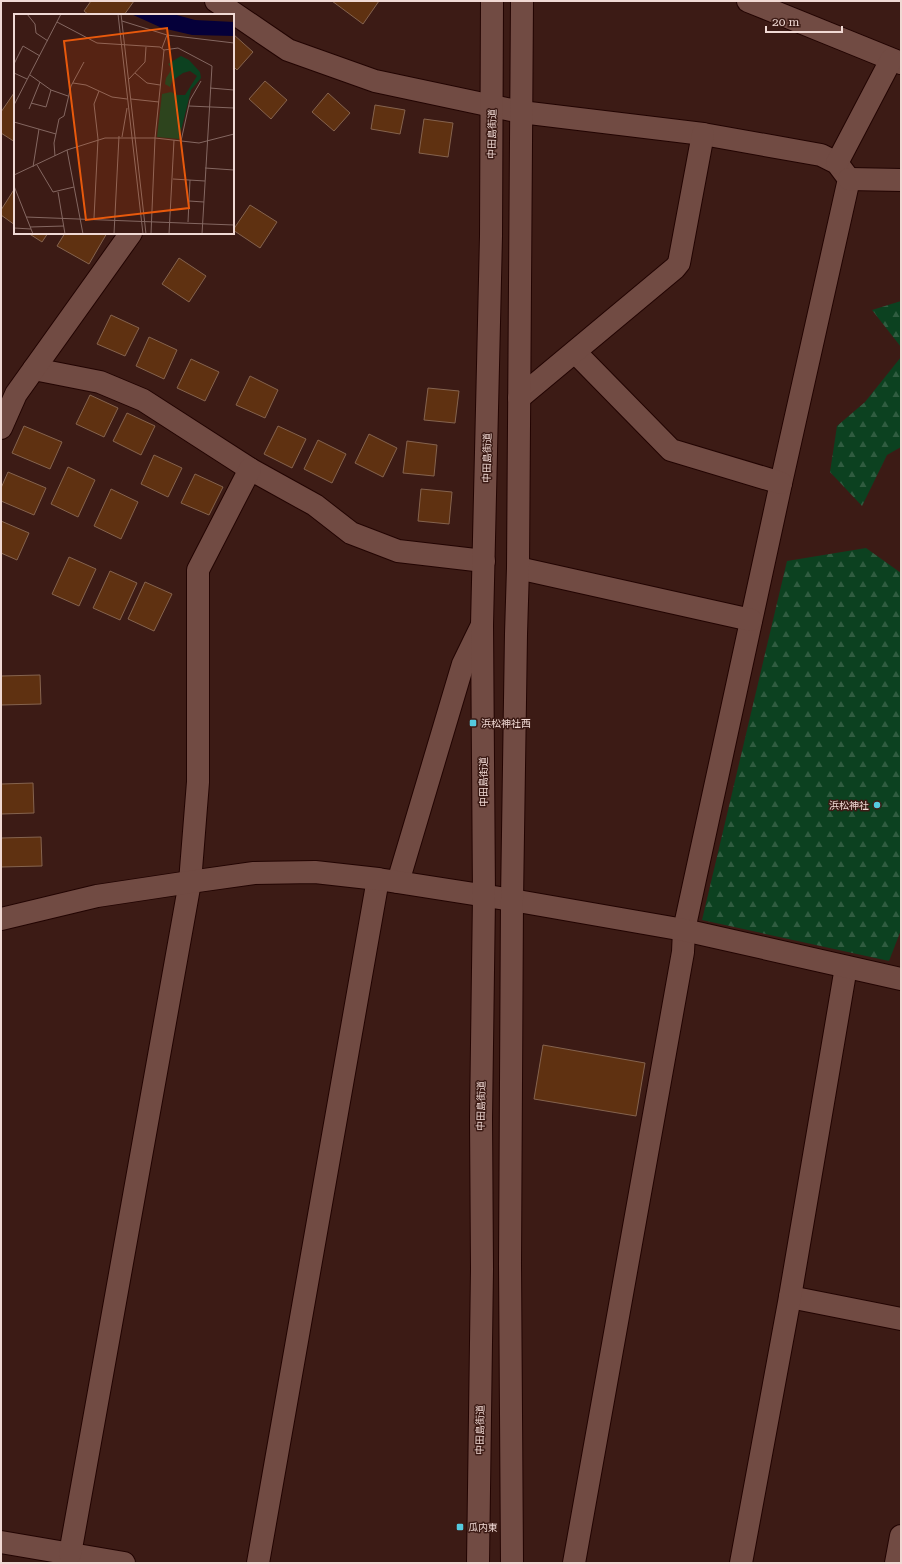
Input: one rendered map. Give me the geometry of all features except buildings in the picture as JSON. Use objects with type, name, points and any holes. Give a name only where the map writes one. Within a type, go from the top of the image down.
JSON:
[{"type":"street","points":[[216,1],[288,50],[375,82],[521,112],[703,134],[821,155],[843,171],[901,180]]},
{"type":"street","name":"中田島街道","points":[[478,1563],[482,1268],[481,1119],[484,896],[482,625],[492,106],[492,1]]},
{"type":"street","points":[[512,1563],[510,1279],[512,900],[518,568],[522,1]]},
{"type":"street","points":[[574,1563],[684,952],[684,930],[781,482],[843,171],[896,61],[748,1]]},
{"type":"street","points":[[519,398],[675,268],[679,263],[703,134]]},
{"type":"street","points":[[1,428],[16,394],[130,234]]},
{"type":"street","points":[[575,352],[671,450],[781,482]]},
{"type":"street","points":[[34,369],[100,382],[143,400],[250,469],[315,504],[351,533],[398,551],[484,561]]},
{"type":"street","points":[[70,1554],[190,882],[198,782],[198,570],[250,469]]},
{"type":"street","points":[[518,568],[751,620]]},
{"type":"street","points":[[258,1563],[388,880],[463,664],[482,625]]},
{"type":"street","points":[[1,919],[97,896],[190,882],[254,873],[315,872],[388,880],[684,930],[901,978]]},
{"type":"street","points":[[741,1563],[790,1297],[846,967]]},
{"type":"street","points":[[790,1297],[901,1319]]},
{"type":"street","points":[[896,1563],[901,1536]]},
{"type":"street","points":[[1,1542],[124,1563]]},
{"type":"green space","points":[[901,301],[901,347],[872,310]]},
{"type":"green space","points":[[901,357],[901,447],[887,455],[862,506],[830,472],[837,426],[865,402]]},
{"type":"green space","points":[[866,548],[901,573],[901,930],[889,961],[702,920],[787,561]]},
{"type":"place","name":"浜松神社西","points":[[473,723]]},
{"type":"place","name":"浜松神社","points":[[877,805]]},
{"type":"place","name":"瓜内東","points":[[460,1527]]}]
